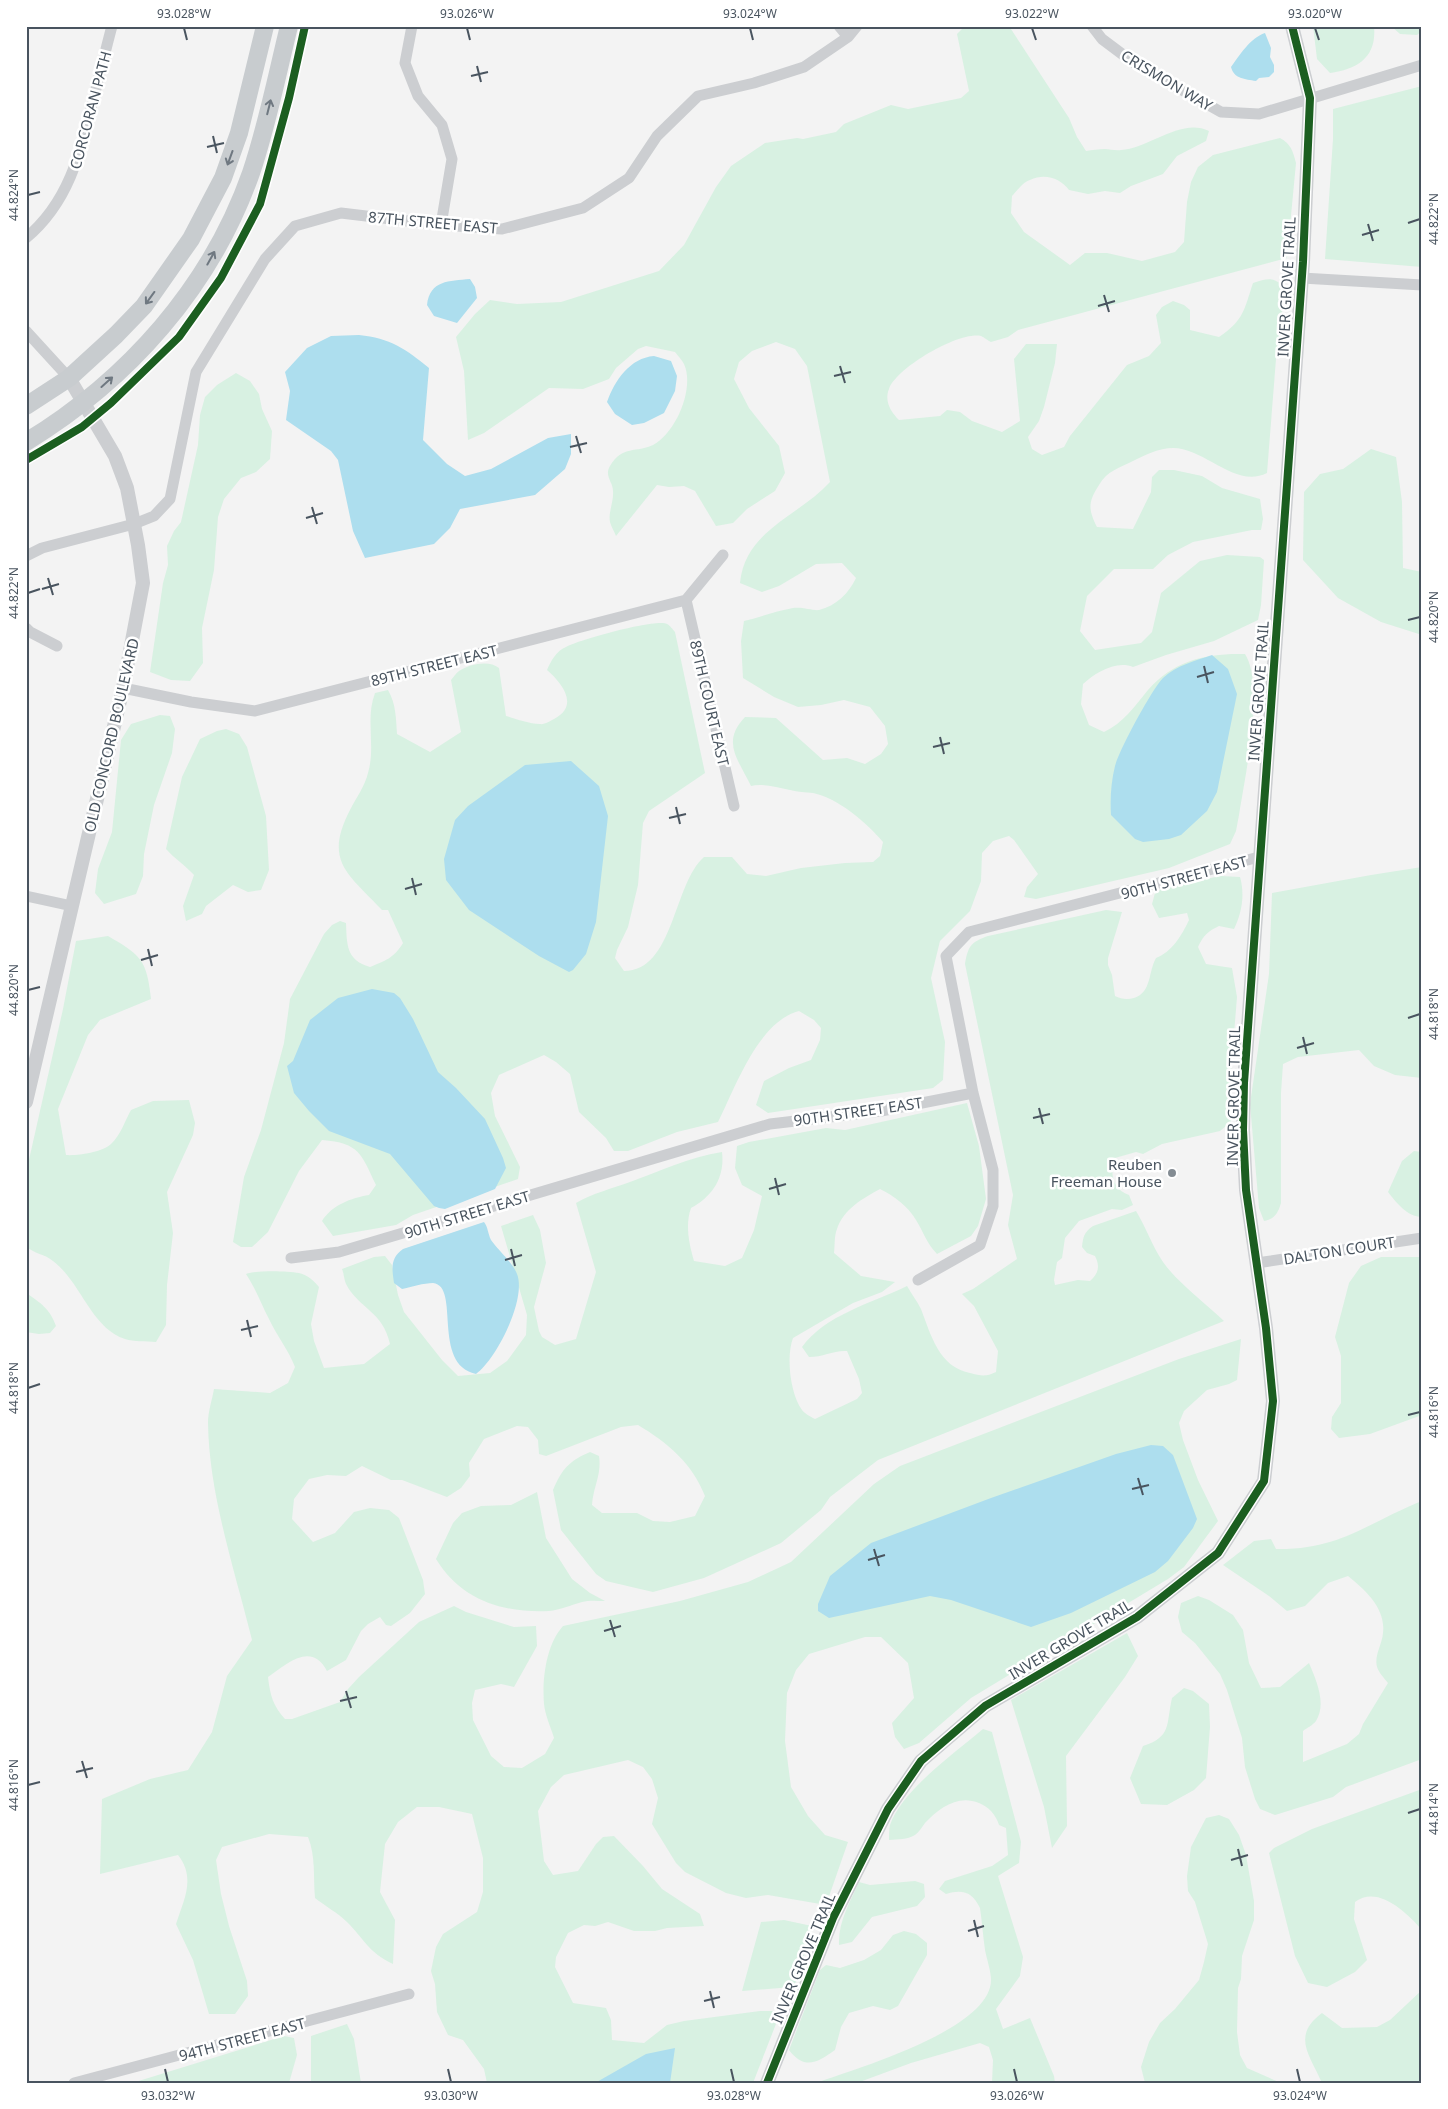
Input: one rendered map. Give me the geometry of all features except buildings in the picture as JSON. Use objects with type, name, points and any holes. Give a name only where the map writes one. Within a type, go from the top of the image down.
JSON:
[{"type":"main road","points":[[26,406],[69,378],[144,306],[191,239],[222,178],[236,142],[265,26]]},
{"type":"main road","points":[[26,442],[83,403],[141,351],[172,316],[199,280],[224,234],[250,174],[267,116],[289,26]]},
{"type":"street","name":"CORCORAN PATH","points":[[26,238],[52,210],[61,197],[75,168],[112,26]]},
{"type":"street","points":[[412,26],[405,64],[418,96],[442,125],[452,159],[441,225]]},
{"type":"street","points":[[839,26],[848,37]]},
{"type":"street","name":"87TH STREET EAST","points":[[26,556],[42,548],[134,524],[154,516],[170,498],[196,372],[264,259],[295,226],[341,213],[441,225],[502,229],[583,208],[629,178],[657,136],[698,96],[754,83],[804,67],[848,37],[857,26]]},
{"type":"street","name":"CRISMON WAY","points":[[1092,26],[1102,39],[1134,63],[1221,112],[1259,114],[1422,65]]},
{"type":"street","name":"INVER GROVE TRAIL","points":[[767,2083],[832,1918],[888,1810],[921,1761],[985,1706],[1137,1616],[1218,1553],[1264,1481],[1272,1401],[1266,1328],[1246,1190],[1243,1130],[1244,1083],[1259,857],[1302,278],[1310,98],[1292,26]]},
{"type":"street","points":[[1302,278],[1422,285]]},
{"type":"street","points":[[26,331],[69,378]]},
{"type":"street","name":"OLD CONCORD BOULEVARD","points":[[26,1102],[123,688],[143,583],[127,488],[115,456],[69,378]]},
{"type":"street","points":[[686,600],[723,555]]},
{"type":"street","name":"89TH STREET EAST","points":[[123,688],[191,702],[254,711],[686,600]]},
{"type":"street","name":"89TH COURT EAST","points":[[686,600],[734,806]]},
{"type":"street","points":[[26,628],[57,646]]},
{"type":"street","name":"90TH STREET EAST","points":[[291,1258],[340,1252],[770,1124],[881,1110],[973,1092],[946,956],[970,932],[1259,857]]},
{"type":"street","points":[[26,896],[72,906]]},
{"type":"street","points":[[918,1280],[980,1245],[993,1206],[993,1170],[973,1092]]},
{"type":"street","name":"DALTON COURT","points":[[1257,1263],[1422,1238]]},
{"type":"street","name":"94TH STREET EAST","points":[[74,2083],[410,1994]]},
{"type":"green space","points":[[965,26],[1009,26],[1069,118],[1077,137],[1086,151],[1132,148],[1165,134],[1188,128],[1199,128],[1209,131],[1206,141],[1177,156],[1163,174],[1131,186],[1120,193],[1105,191],[1088,194],[1069,190],[1061,182],[1047,177],[1027,181],[1012,196],[1011,213],[1024,232],[1070,265],[1085,253],[1107,253],[1142,261],[1175,252],[1184,242],[1187,202],[1191,182],[1198,167],[1213,155],[1280,138],[1289,145],[1294,155],[1296,163],[1287,258],[1018,330],[1008,337],[991,342],[981,336],[958,339],[929,353],[903,371],[894,380],[887,398],[889,406],[899,420],[940,416],[947,410],[960,412],[972,421],[1002,432],[1020,421],[1014,359],[1026,344],[1057,344],[1055,363],[1044,407],[1039,421],[1028,437],[1032,449],[1042,455],[1064,447],[1070,436],[1127,365],[1149,356],[1161,343],[1156,315],[1162,307],[1173,301],[1184,305],[1190,310],[1190,330],[1219,337],[1234,325],[1242,314],[1253,283],[1271,279],[1278,282],[1285,289],[1276,359],[1267,473],[1255,477],[1243,476],[1197,454],[1173,448],[1163,449],[1142,456],[1110,473],[1102,480],[1095,491],[1090,506],[1097,527],[1133,529],[1151,492],[1152,477],[1159,470],[1174,470],[1202,476],[1222,488],[1260,499],[1263,519],[1261,530],[1252,530],[1193,542],[1168,555],[1153,569],[1114,569],[1087,596],[1080,631],[1095,650],[1141,643],[1152,632],[1161,593],[1200,561],[1227,555],[1260,557],[1264,560],[1258,620],[1214,641],[1133,667],[1126,665],[1113,666],[1093,676],[1083,684],[1081,704],[1089,725],[1104,732],[1123,719],[1158,680],[1180,665],[1204,657],[1245,654],[1251,668],[1253,687],[1252,731],[1236,831],[1230,844],[1169,868],[1036,899],[1024,897],[1027,887],[1038,874],[1014,840],[1009,836],[993,841],[982,853],[981,881],[970,911],[940,941],[931,978],[945,1042],[943,1080],[933,1088],[768,1113],[756,1105],[764,1081],[789,1068],[811,1060],[820,1040],[821,1028],[814,1020],[799,1011],[784,1017],[760,1041],[741,1074],[718,1122],[677,1132],[628,1151],[614,1151],[606,1138],[579,1112],[570,1074],[544,1055],[499,1075],[491,1093],[495,1116],[520,1167],[518,1179],[413,1215],[396,1225],[333,1236],[322,1221],[326,1215],[342,1203],[369,1195],[376,1185],[367,1165],[352,1147],[322,1140],[299,1171],[268,1232],[252,1247],[241,1247],[233,1242],[244,1177],[261,1130],[284,1043],[290,999],[324,934],[332,925],[340,921],[346,923],[349,951],[356,960],[370,967],[389,958],[403,943],[388,910],[382,910],[350,876],[343,866],[340,855],[339,842],[342,828],[367,778],[371,753],[371,713],[375,693],[388,690],[391,695],[396,717],[397,734],[430,752],[461,732],[451,680],[463,669],[485,664],[499,668],[506,716],[543,724],[562,714],[566,708],[566,694],[563,688],[547,670],[559,651],[585,640],[634,627],[660,623],[670,626],[675,632],[705,773],[649,811],[643,823],[638,885],[628,927],[615,958],[624,971],[641,967],[653,957],[663,942],[685,886],[704,857],[732,857],[747,874],[766,876],[801,868],[873,862],[880,856],[883,842],[851,812],[832,800],[813,793],[766,785],[751,786],[734,751],[734,735],[745,717],[776,718],[823,760],[847,758],[865,764],[881,754],[888,744],[885,726],[870,707],[844,700],[798,707],[774,697],[743,678],[741,641],[744,621],[793,608],[817,610],[825,608],[841,598],[850,589],[856,578],[842,563],[816,564],[779,586],[762,592],[740,583],[744,565],[762,537],[830,482],[807,366],[795,349],[776,342],[752,351],[739,362],[734,379],[749,408],[779,446],[785,473],[775,491],[747,509],[733,523],[716,526],[695,491],[684,486],[669,487],[657,485],[616,536],[610,524],[613,491],[608,470],[620,455],[653,445],[669,431],[681,409],[687,385],[687,374],[680,358],[675,352],[646,346],[638,349],[616,368],[609,379],[583,389],[549,388],[484,433],[468,440],[464,371],[456,337],[475,314],[490,300],[517,304],[561,302],[659,271],[684,245],[716,187],[731,166],[765,143],[797,138],[803,139],[836,132],[844,124],[891,105],[908,109],[961,98],[969,91],[957,34]]},
{"type":"green space","points":[[1313,26],[1374,26],[1372,46],[1364,60],[1357,65],[1330,73],[1317,59]]},
{"type":"green space","points":[[1391,26],[1422,26],[1422,31],[1417,35],[1400,34]]},
{"type":"green space","points":[[1422,86],[1422,267],[1325,259],[1333,139],[1333,109]]},
{"type":"green space","points":[[236,373],[250,381],[259,394],[262,409],[272,431],[270,459],[256,472],[241,478],[224,499],[218,517],[214,570],[202,628],[203,663],[190,681],[171,680],[150,672],[163,583],[168,565],[167,546],[174,531],[181,522],[198,445],[200,415],[205,397],[217,385]]},
{"type":"green space","points":[[1371,449],[1396,457],[1402,502],[1403,568],[1422,572],[1422,635],[1381,622],[1338,598],[1303,560],[1304,492],[1320,474],[1343,469]]},
{"type":"green space","points":[[160,715],[170,716],[175,729],[172,753],[154,805],[144,854],[143,876],[136,894],[104,904],[95,893],[98,869],[112,832],[121,740],[131,724]]},
{"type":"green space","points":[[226,729],[239,734],[247,747],[266,816],[269,870],[261,890],[248,892],[233,885],[206,906],[202,914],[186,921],[183,906],[194,875],[166,849],[182,777],[200,739]]},
{"type":"green space","points":[[1422,867],[1422,1078],[1395,1075],[1374,1066],[1359,1050],[1298,1057],[1283,1064],[1281,1093],[1281,1203],[1276,1215],[1264,1221],[1259,1208],[1250,1104],[1269,974],[1272,893]]},
{"type":"green space","points":[[1221,876],[1240,877],[1242,883],[1242,903],[1239,917],[1234,929],[1219,926],[1215,928],[1206,934],[1198,947],[1206,964],[1232,968],[1237,997],[1230,1084],[1231,1122],[1220,1131],[1162,1144],[1143,1154],[1136,1152],[1115,1158],[1112,1169],[1114,1180],[1119,1189],[1129,1195],[1133,1205],[1122,1210],[1112,1209],[1079,1221],[1065,1238],[1062,1258],[1057,1262],[1054,1280],[1055,1285],[1078,1280],[1090,1281],[1097,1272],[1098,1263],[1095,1256],[1087,1253],[1082,1247],[1086,1233],[1093,1226],[1136,1211],[1159,1256],[1169,1270],[1224,1321],[878,1460],[830,1497],[821,1510],[781,1543],[704,1578],[653,1592],[606,1581],[596,1574],[561,1530],[553,1490],[567,1466],[590,1452],[599,1456],[600,1463],[592,1505],[602,1513],[637,1513],[653,1521],[670,1522],[695,1516],[705,1496],[700,1484],[678,1455],[638,1425],[621,1427],[546,1456],[539,1454],[538,1440],[528,1427],[517,1426],[484,1439],[469,1463],[470,1476],[461,1488],[447,1497],[402,1480],[391,1480],[362,1466],[346,1476],[327,1475],[309,1479],[294,1499],[292,1519],[313,1542],[335,1533],[354,1512],[370,1508],[389,1510],[399,1518],[423,1580],[425,1594],[410,1613],[391,1626],[386,1625],[380,1617],[368,1624],[361,1631],[346,1660],[327,1671],[321,1662],[314,1657],[306,1656],[291,1661],[268,1677],[273,1700],[285,1719],[292,1719],[340,1702],[359,1677],[419,1622],[454,1606],[466,1612],[514,1627],[536,1626],[537,1646],[514,1687],[501,1684],[475,1690],[472,1703],[473,1720],[491,1756],[504,1767],[522,1768],[545,1754],[554,1738],[545,1708],[544,1684],[549,1652],[563,1626],[680,1601],[748,1582],[791,1562],[874,1484],[900,1466],[1179,1359],[1241,1339],[1237,1380],[1207,1390],[1184,1411],[1179,1423],[1183,1440],[1198,1480],[1218,1521],[1184,1567],[1168,1579],[971,1698],[919,1743],[904,1749],[895,1737],[892,1723],[914,1698],[908,1663],[881,1637],[865,1637],[809,1654],[796,1670],[787,1693],[785,1741],[791,1787],[808,1816],[825,1835],[848,1842],[826,1905],[768,1895],[746,1898],[726,1893],[685,1872],[676,1863],[652,1824],[658,1798],[652,1779],[643,1767],[628,1760],[564,1775],[551,1787],[538,1811],[544,1861],[553,1875],[578,1871],[603,1837],[614,1836],[662,1889],[700,1914],[704,1926],[634,1931],[608,1922],[595,1926],[584,1925],[568,1933],[556,1957],[555,1967],[573,2003],[606,2008],[611,2020],[612,2040],[644,2043],[667,2025],[684,2021],[760,2011],[781,2011],[753,2083],[487,2083],[484,2069],[463,2040],[448,2035],[437,2012],[435,1984],[431,1971],[436,1947],[443,1934],[477,1912],[483,1892],[483,1858],[472,1814],[439,1807],[417,1807],[398,1822],[385,1844],[380,1892],[395,1920],[393,1964],[372,1950],[353,1928],[315,1898],[313,1860],[308,1837],[269,1834],[222,1847],[216,1860],[221,1894],[247,1981],[248,1996],[235,2014],[209,2014],[193,1960],[176,1924],[187,1889],[186,1872],[183,1864],[178,1855],[100,1874],[102,1799],[150,1779],[188,1770],[212,1732],[227,1676],[252,1640],[218,1505],[209,1450],[209,1415],[214,1389],[270,1393],[288,1383],[295,1367],[246,1274],[265,1271],[287,1272],[299,1273],[310,1278],[319,1287],[311,1324],[314,1341],[324,1368],[364,1364],[390,1344],[382,1324],[351,1292],[345,1282],[342,1269],[374,1257],[385,1256],[392,1265],[398,1295],[404,1312],[442,1360],[458,1376],[490,1373],[507,1361],[526,1335],[527,1315],[501,1226],[533,1215],[540,1230],[546,1263],[534,1307],[542,1337],[555,1345],[576,1339],[596,1272],[576,1203],[675,1165],[698,1157],[722,1152],[722,1170],[716,1185],[706,1198],[691,1208],[688,1228],[694,1261],[725,1266],[742,1258],[754,1230],[762,1196],[742,1185],[735,1168],[737,1146],[749,1142],[826,1128],[845,1130],[967,1103],[979,1146],[986,1199],[978,1226],[971,1236],[937,1254],[930,1246],[909,1210],[880,1189],[854,1205],[844,1216],[837,1229],[834,1253],[861,1276],[895,1282],[882,1292],[853,1303],[793,1338],[790,1355],[790,1375],[798,1403],[803,1411],[815,1419],[857,1399],[862,1393],[859,1379],[847,1351],[809,1357],[802,1347],[823,1326],[836,1318],[907,1286],[921,1309],[933,1339],[944,1357],[959,1370],[980,1375],[992,1374],[996,1372],[998,1351],[974,1306],[962,1294],[973,1289],[1017,1259],[1008,1225],[1013,1195],[965,964],[967,953],[974,943],[988,936],[1106,910],[1122,912],[1108,958],[1108,965],[1112,975],[1115,996],[1124,999],[1134,998],[1140,995],[1147,986],[1156,958],[1172,947],[1189,920],[1187,913],[1159,918],[1152,904],[1155,893],[1164,887]]},
{"type":"green space","points":[[108,936],[128,948],[140,960],[147,975],[151,999],[100,1020],[88,1035],[58,1109],[66,1155],[77,1155],[90,1153],[111,1144],[120,1133],[131,1110],[153,1101],[189,1100],[195,1123],[193,1135],[167,1192],[173,1233],[167,1285],[166,1325],[156,1342],[129,1340],[113,1333],[95,1315],[63,1270],[50,1259],[32,1251],[26,1246],[26,1173],[63,1009],[76,941]]},
{"type":"green space","points":[[1414,1151],[1422,1152],[1422,1217],[1407,1212],[1388,1192],[1402,1161]]},
{"type":"green space","points":[[1381,1257],[1422,1257],[1422,1415],[1370,1434],[1339,1438],[1331,1429],[1332,1417],[1341,1403],[1341,1356],[1335,1337],[1349,1283],[1361,1266]]},
{"type":"green space","points":[[26,1293],[41,1303],[51,1315],[56,1326],[50,1333],[26,1332]]},
{"type":"green space","points":[[537,1492],[546,1538],[572,1579],[590,1593],[605,1601],[585,1601],[549,1611],[532,1611],[499,1606],[470,1594],[446,1573],[436,1559],[453,1523],[462,1513],[481,1506],[511,1505]]},
{"type":"green space","points":[[1422,1501],[1422,1759],[1346,1787],[1333,1797],[1275,1815],[1260,1809],[1245,1767],[1242,1738],[1227,1690],[1220,1674],[1195,1643],[1182,1632],[1178,1617],[1181,1603],[1198,1596],[1209,1600],[1233,1615],[1243,1630],[1249,1663],[1261,1688],[1280,1687],[1309,1663],[1315,1677],[1321,1707],[1316,1721],[1303,1731],[1303,1762],[1347,1744],[1359,1734],[1388,1683],[1376,1663],[1383,1633],[1383,1624],[1378,1608],[1373,1600],[1348,1576],[1328,1583],[1305,1606],[1287,1611],[1269,1596],[1223,1565],[1254,1541],[1271,1539],[1276,1549],[1318,1545],[1352,1534]]},
{"type":"green space","points":[[1127,1633],[1138,1656],[1125,1677],[1066,1756],[1067,1826],[1052,1848],[1044,1807],[1011,1700]]},
{"type":"green space","points":[[1184,1688],[1193,1691],[1209,1704],[1210,1727],[1206,1778],[1194,1790],[1167,1805],[1141,1804],[1130,1778],[1143,1746],[1163,1734],[1168,1722],[1172,1698]]},
{"type":"green space","points":[[983,1729],[992,1732],[1021,1842],[1019,1863],[998,1876],[1023,1957],[1020,1976],[996,2009],[1003,2029],[1030,2018],[1054,2076],[1055,2083],[992,2083],[993,2060],[989,2047],[980,2043],[911,2063],[857,2083],[816,2083],[918,2045],[946,2031],[969,2015],[985,1998],[991,1977],[985,1950],[980,1908],[974,1898],[966,1893],[946,1894],[939,1889],[945,1881],[992,1866],[1008,1855],[1006,1828],[999,1825],[994,1815],[986,1807],[979,1803],[964,1800],[949,1804],[930,1817],[912,1837],[889,1840],[890,1825],[896,1812],[917,1786]]},
{"type":"green space","points":[[1422,1789],[1422,1930],[1400,1909],[1382,1899],[1364,1898],[1355,1902],[1354,1919],[1367,1960],[1355,1972],[1327,1987],[1308,1983],[1295,1956],[1269,1853],[1274,1848],[1312,1829]]},
{"type":"green space","points":[[1219,1815],[1229,1819],[1239,1835],[1246,1855],[1254,1901],[1254,1920],[1242,1956],[1241,1979],[1238,1988],[1237,2032],[1240,2055],[1247,2068],[1281,2083],[1145,2083],[1141,2067],[1149,2042],[1160,2023],[1175,2009],[1199,1980],[1204,1962],[1208,1944],[1195,1902],[1188,1891],[1187,1876],[1191,1847],[1206,1818]]},
{"type":"green space","points":[[915,1881],[924,1884],[925,1897],[917,1906],[872,1917],[852,1942],[839,1945],[840,1928],[859,1882],[870,1885]]},
{"type":"green space","points":[[784,1920],[812,1926],[798,1979],[792,1987],[742,1991],[761,1922]]},
{"type":"green space","points":[[904,1931],[916,1934],[927,1943],[927,1955],[898,2006],[890,2010],[873,2006],[849,2013],[841,2027],[835,2050],[823,2058],[812,2062],[801,2061],[795,2057],[789,2050],[820,1970],[826,1965],[840,1968],[864,1960],[881,1950],[893,1935]]},
{"type":"green space","points":[[1422,1990],[1422,2083],[1322,2083],[1306,2046],[1307,2030],[1313,2021],[1322,2013],[1342,2028],[1377,2027],[1390,2020]]},
{"type":"green space","points":[[347,2024],[354,2039],[361,2083],[311,2083],[311,2036]]},
{"type":"green space","points":[[284,2036],[294,2038],[297,2055],[289,2083],[132,2083]]},
{"type":"water","points":[[1265,33],[1271,48],[1270,57],[1274,65],[1274,72],[1269,77],[1259,78],[1256,81],[1237,76],[1231,67],[1250,43]]},
{"type":"water","points":[[470,279],[475,287],[477,298],[457,323],[434,316],[427,305],[429,297],[436,286],[455,280]]},
{"type":"water","points":[[331,336],[370,336],[389,342],[413,355],[429,368],[423,440],[447,464],[465,476],[491,469],[548,438],[571,434],[571,454],[565,469],[535,495],[460,509],[450,528],[434,544],[365,558],[353,531],[338,460],[331,451],[286,420],[290,391],[285,372],[307,348]]},
{"type":"water","points":[[654,356],[671,361],[677,376],[675,391],[664,413],[644,423],[632,425],[615,414],[607,402],[614,386],[624,372],[638,361]]},
{"type":"water","points":[[1212,655],[1228,669],[1237,694],[1217,792],[1207,811],[1181,835],[1169,839],[1143,842],[1135,839],[1111,815],[1112,784],[1118,758],[1144,706],[1163,678],[1180,667]]},
{"type":"water","points":[[571,761],[599,786],[608,816],[596,922],[586,954],[573,970],[569,972],[539,956],[469,910],[446,880],[444,859],[455,820],[468,806],[525,765]]},
{"type":"water","points":[[372,989],[394,993],[400,998],[413,1019],[438,1072],[485,1119],[506,1168],[495,1189],[445,1209],[434,1206],[390,1154],[329,1131],[294,1093],[287,1066],[293,1061],[310,1020],[338,998]]},
{"type":"water","points":[[484,1222],[491,1240],[515,1270],[519,1285],[518,1298],[508,1328],[492,1356],[476,1374],[462,1367],[454,1356],[450,1342],[445,1297],[441,1287],[433,1283],[402,1289],[394,1283],[393,1268],[396,1256],[403,1249]]},
{"type":"water","points":[[1151,1445],[1163,1446],[1173,1455],[1197,1519],[1193,1528],[1168,1561],[1155,1572],[1071,1613],[1031,1627],[951,1600],[930,1596],[829,1618],[818,1611],[818,1604],[830,1576],[871,1543],[1116,1454]]},
{"type":"water","points":[[675,2048],[670,2083],[595,2083],[646,2054]]},
{"type":"cycle path","points":[[26,460],[82,427],[111,403],[179,337],[221,278],[260,204],[289,98],[305,26]]},
{"type":"cycle path","points":[[767,2083],[833,1918],[888,1809],[921,1761],[985,1706],[1137,1617],[1218,1553],[1264,1481],[1273,1401],[1266,1328],[1246,1190],[1243,1130],[1244,1083],[1303,262],[1310,98],[1292,26]]},
{"type":"place","name":"Reuben Freeman House","points":[[1172,1173]]}]
